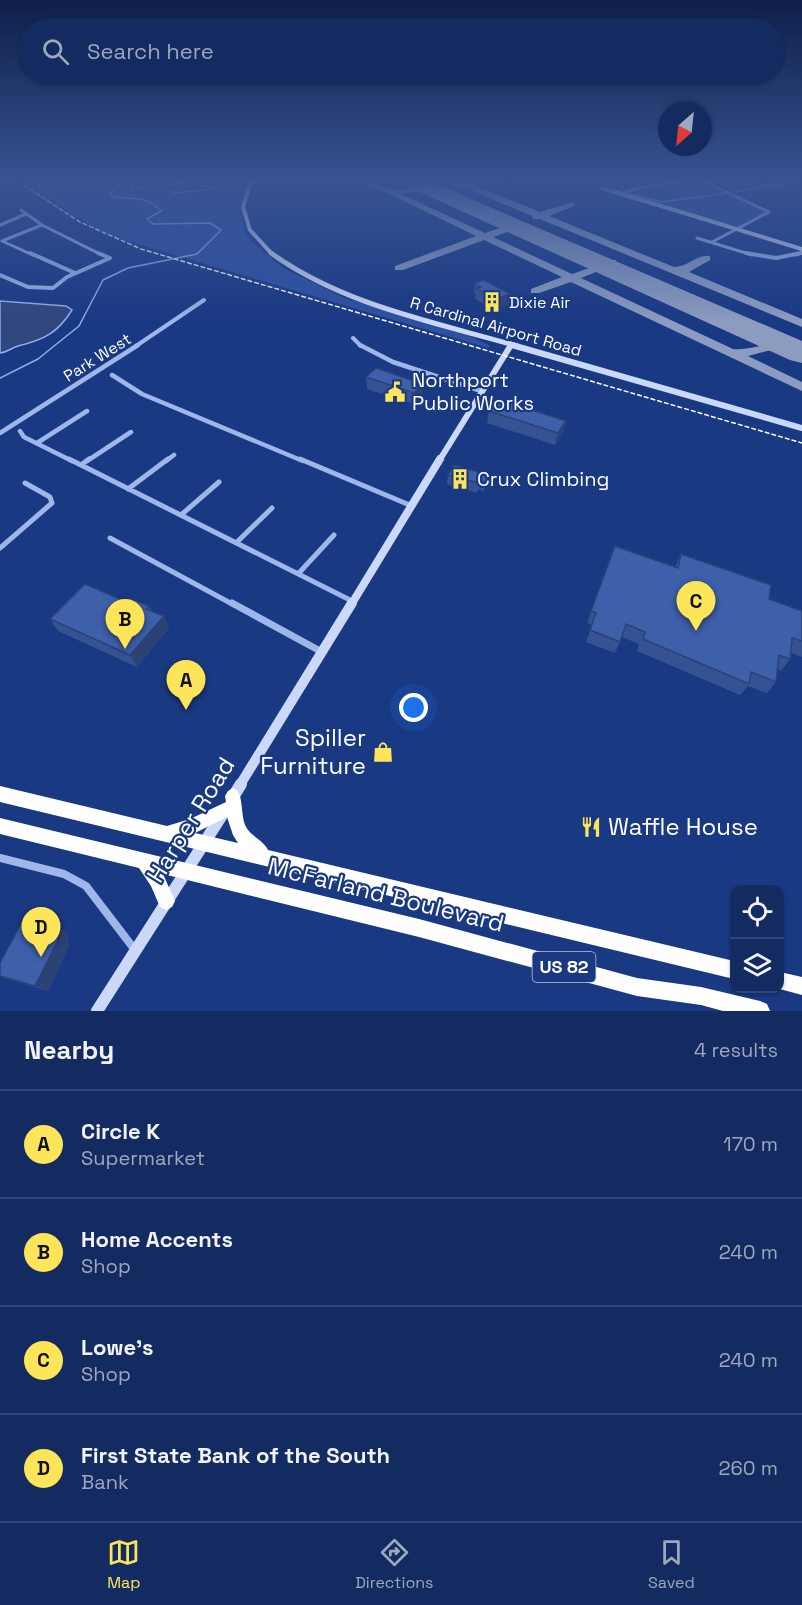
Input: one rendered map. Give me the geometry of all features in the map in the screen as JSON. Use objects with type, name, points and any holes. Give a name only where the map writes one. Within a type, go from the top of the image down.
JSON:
[{"type":"highway","name":"McFarland Boulevard","points":[[3,796],[204,842],[635,949],[730,969]]},
{"type":"highway","points":[[168,834],[192,826],[229,803],[239,834],[250,846],[272,859]]},
{"type":"highway","name":"McFarland Boulevard","points":[[0,826],[428,930],[637,987],[701,996],[760,1011]]},
{"type":"highway","points":[[144,861],[158,880],[166,901]]},
{"type":"highway","points":[[784,982],[802,986]]},
{"type":"highway","points":[[701,996],[725,1011]]},
{"type":"main road","name":"R Cardinal Airport Road","points":[[251,228],[266,249],[288,266],[318,283],[356,299],[802,428]]},
{"type":"main road","points":[[737,229],[802,251]]},
{"type":"main road","name":"Harper Road","points":[[97,1011],[354,602],[511,344]]},
{"type":"street","points":[[1,241],[34,228]]},
{"type":"street","points":[[0,275],[22,285],[53,288],[75,273],[111,258],[76,244],[48,228]]},
{"type":"street","points":[[712,242],[737,229]]},
{"type":"street","points":[[697,238],[766,257],[791,256],[802,251]]},
{"type":"street","points":[[1,241],[75,273]]},
{"type":"street","name":"Park West","points":[[0,433],[180,318],[204,300]]},
{"type":"street","points":[[353,338],[363,349],[382,358],[481,391]]},
{"type":"street","points":[[112,375],[142,394],[412,506]]},
{"type":"street","points":[[37,443],[87,411]]},
{"type":"street","points":[[20,431],[24,437],[354,602]]},
{"type":"street","points":[[81,465],[131,432]]},
{"type":"street","points":[[128,489],[174,455]]},
{"type":"street","points":[[181,515],[219,482]]},
{"type":"street","points":[[0,548],[52,503],[50,497],[25,483]]},
{"type":"street","points":[[237,542],[272,508]]},
{"type":"street","points":[[298,574],[334,535]]},
{"type":"street","points":[[110,538],[322,652]]},
{"type":"street","points":[[0,858],[79,881],[93,893],[102,911],[135,950]]},
{"type":"shaded area","points":[[96,228],[244,228],[252,242],[283,268],[345,298],[468,335],[491,346],[488,348],[124,240]]},
{"type":"shaded area","points":[[0,301],[66,306],[72,310],[67,318],[49,334],[0,353]]},
{"type":"building","points":[[484,280],[510,294],[496,299],[476,288],[481,287],[475,283]]},
{"type":"building","points":[[376,368],[423,384],[414,393],[366,377]]},
{"type":"building","points":[[498,399],[566,421],[558,433],[489,411]]},
{"type":"building","points":[[454,465],[489,475],[485,482],[480,480],[478,483],[448,475]]},
{"type":"building","points":[[615,546],[678,568],[681,554],[771,585],[769,599],[802,611],[802,641],[792,638],[790,659],[779,655],[776,682],[751,672],[749,684],[643,639],[645,632],[626,624],[620,642],[590,630],[596,613],[591,611]]},
{"type":"building","points":[[85,584],[127,602],[130,598],[149,606],[146,609],[164,616],[130,655],[50,619]]},
{"type":"building","points":[[23,920],[52,928],[55,926],[58,940],[35,986],[0,976],[0,963]]},
{"type":"waterway","points":[[0,378],[38,359],[79,326],[103,280],[128,268],[197,254],[221,230],[218,228]]},
{"type":"taxiway","points":[[467,228],[485,237]]},
{"type":"taxiway","points":[[571,228],[673,270]]},
{"type":"taxiway","points":[[485,237],[506,229],[523,230]]},
{"type":"taxiway","points":[[399,268],[485,237]]},
{"type":"taxiway","points":[[485,237],[571,278]]},
{"type":"taxiway","points":[[673,270],[685,270],[706,258]]},
{"type":"taxiway","points":[[571,278],[595,269],[612,269],[609,265],[612,262]]},
{"type":"taxiway","points":[[673,270],[802,323]]},
{"type":"taxiway","points":[[535,291],[571,278]]},
{"type":"taxiway","points":[[571,278],[802,387]]},
{"type":"taxiway","points":[[732,353],[746,353],[779,345],[787,347]]},
{"type":"runway","points":[[518,228],[802,353]]},
{"type":"railway","points":[[94,228],[141,249],[802,443]]},
{"type":"place","name":"Dixie Air","points":[[492,302]]},
{"type":"place","name":"Northport Public Works","points":[[395,392]]},
{"type":"place","name":"Crux Climbing","points":[[460,479]]},
{"type":"place","name":"Lowe's","points":[[696,631]]},
{"type":"place","name":"Home Accents","points":[[125,649]]},
{"type":"place","name":"Circle K","points":[[186,710]]},
{"type":"place","name":"Spiller Furniture","points":[[383,752]]},
{"type":"place","name":"Waffle House","points":[[591,827]]},
{"type":"place","name":"First State Bank of the South","points":[[41,957]]}]
